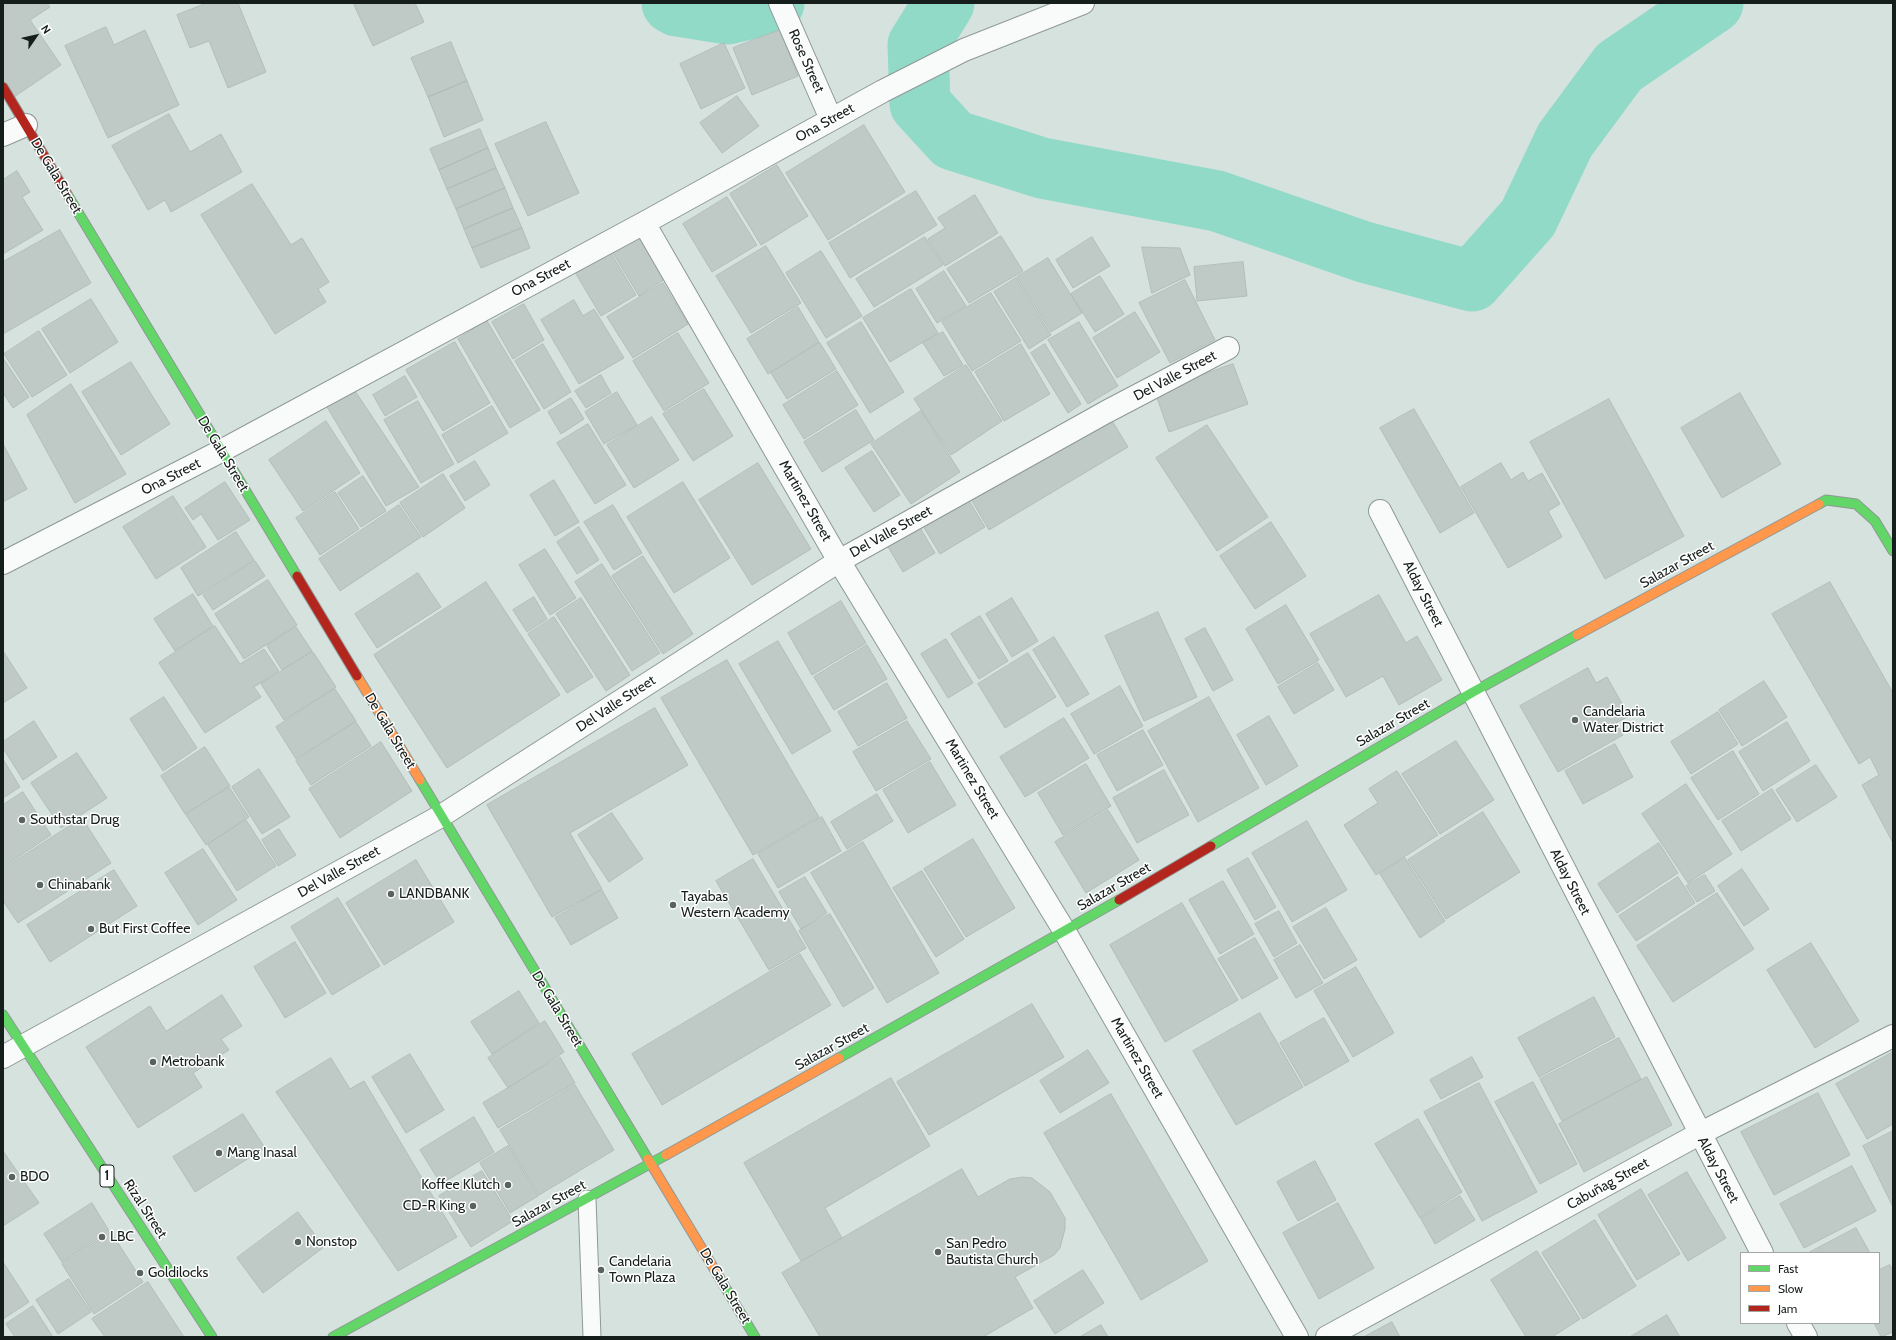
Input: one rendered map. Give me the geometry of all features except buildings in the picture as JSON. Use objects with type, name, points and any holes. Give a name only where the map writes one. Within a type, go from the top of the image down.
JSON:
[{"type":"street","name":"Rose Street","points":[[780,3],[832,119]]},
{"type":"street","name":"Ona Street","points":[[3,563],[221,451],[644,223],[883,91],[964,50],[1084,3]]},
{"type":"street","name":"De Gala Street","points":[[3,87],[755,1337]]},
{"type":"street","name":"De Gala Street","points":[[3,135],[26,125]]},
{"type":"street","name":"Martinez Street","points":[[644,223],[840,561],[1065,932],[1297,1337]]},
{"type":"street","name":"Del Valle Street","points":[[3,1057],[441,816],[840,561],[1106,412],[1228,348]]},
{"type":"street","name":"Salazar Street","points":[[333,1337],[651,1164],[1065,932],[1473,692],[1826,500],[1856,504],[1875,521],[1893,551]]},
{"type":"street","name":"Alday Street","points":[[1380,511],[1699,1134],[1761,1252]]},
{"type":"street","name":"Rizal Street","points":[[3,1015],[212,1337]]},
{"type":"street","name":"Cabuñag Street","points":[[1327,1337],[1699,1134],[1893,1036]]},
{"type":"street","points":[[1799,1324],[1806,1337]]},
{"type":"lane","points":[[587,1199],[592,1337]]},
{"type":"waterway","points":[[672,3],[677,6],[727,14],[774,3]]},
{"type":"waterway","points":[[944,3],[918,45],[920,104],[953,140],[1042,168],[1217,201],[1364,252],[1472,281],[1528,218],[1565,140],[1619,67],[1713,3]]},
{"type":"traffic: fast","points":[[67,194],[297,576]]},
{"type":"traffic: fast","points":[[1819,504],[1826,500],[1856,504],[1875,521],[1893,551]]},
{"type":"traffic: fast","points":[[1211,846],[1473,692],[1577,635]]},
{"type":"traffic: fast","points":[[420,780],[648,1159]]},
{"type":"traffic: fast","points":[[839,1058],[1119,900]]},
{"type":"traffic: fast","points":[[3,1015],[212,1337]]},
{"type":"traffic: fast","points":[[333,1337],[666,1155]]},
{"type":"traffic: fast","points":[[719,1277],[755,1337]]},
{"type":"traffic: slow","points":[[1577,635],[1819,504]]},
{"type":"traffic: slow","points":[[357,676],[420,780]]},
{"type":"traffic: slow","points":[[666,1155],[839,1058]]},
{"type":"traffic: slow","points":[[648,1159],[719,1277]]},
{"type":"traffic: jam","points":[[3,87],[67,194]]},
{"type":"traffic: jam","points":[[297,576],[357,676]]},
{"type":"traffic: jam","points":[[1119,900],[1211,846]]},
{"type":"place","name":"Candelaria Water District","points":[[1575,720]]},
{"type":"place","name":"Southstar Drug","points":[[22,820]]},
{"type":"place","name":"Chinabank","points":[[40,885]]},
{"type":"place","name":"LANDBANK","points":[[391,894]]},
{"type":"place","name":"Tayabas Western Academy","points":[[673,905]]},
{"type":"place","name":"But First Coffee","points":[[91,929]]},
{"type":"place","name":"Metrobank","points":[[153,1062]]},
{"type":"place","name":"Mang Inasal","points":[[219,1153]]},
{"type":"place","name":"BDO","points":[[12,1177]]},
{"type":"place","name":"Koffee Klutch","points":[[508,1185]]},
{"type":"place","name":"CD-R King","points":[[473,1206]]},
{"type":"place","name":"LBC","points":[[102,1237]]},
{"type":"place","name":"Nonstop","points":[[298,1242]]},
{"type":"place","name":"San Pedro Bautista Church","points":[[938,1252]]},
{"type":"place","name":"Candelaria Town Plaza","points":[[601,1270]]},
{"type":"place","name":"Goldilocks","points":[[140,1273]]}]
